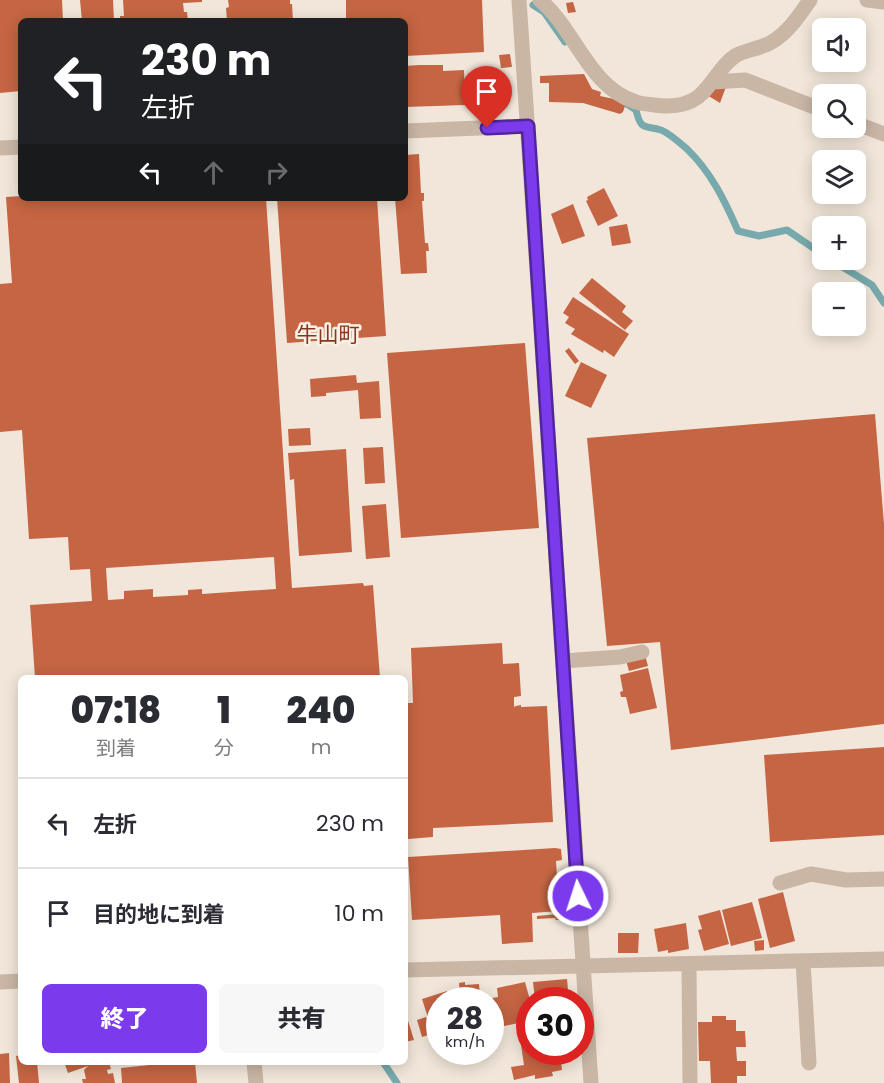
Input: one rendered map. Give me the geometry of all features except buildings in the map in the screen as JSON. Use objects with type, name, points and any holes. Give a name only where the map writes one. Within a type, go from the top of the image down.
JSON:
[{"type":"street","points":[[519,0],[591,1083]]},
{"type":"street","points":[[540,0],[552,10],[600,78],[617,93],[636,102],[661,106],[684,104],[698,97],[713,82],[718,72],[736,56],[770,43],[795,22],[810,0]]},
{"type":"street","points":[[867,0],[884,2]]},
{"type":"street","points":[[713,82],[745,80],[812,106]]},
{"type":"street","points":[[408,131],[528,126]]},
{"type":"street","points":[[866,127],[884,134]]},
{"type":"street","points":[[0,148],[18,147]]},
{"type":"street","points":[[562,661],[620,657],[642,652]]},
{"type":"street","points":[[780,883],[810,874],[846,880],[884,879]]},
{"type":"street","points":[[408,970],[884,959]]},
{"type":"street","points":[[803,961],[809,1063]]},
{"type":"street","points":[[689,964],[690,1083]]},
{"type":"street","points":[[0,982],[18,981]]},
{"type":"street","points":[[254,1065],[256,1083]]},
{"type":"waterway","points":[[533,5],[544,12],[565,42]]},
{"type":"waterway","points":[[627,104],[636,110],[644,126],[667,133],[696,158],[717,187],[738,231],[759,236],[787,230],[812,247]]},
{"type":"waterway","points":[[847,270],[872,285],[884,303]]},
{"type":"waterway","points":[[385,1065],[397,1083]]},
{"type":"district","name":"牛山町","points":[[328,334]]},
{"type":"route","points":[[487,128],[528,126],[578,896]]}]
